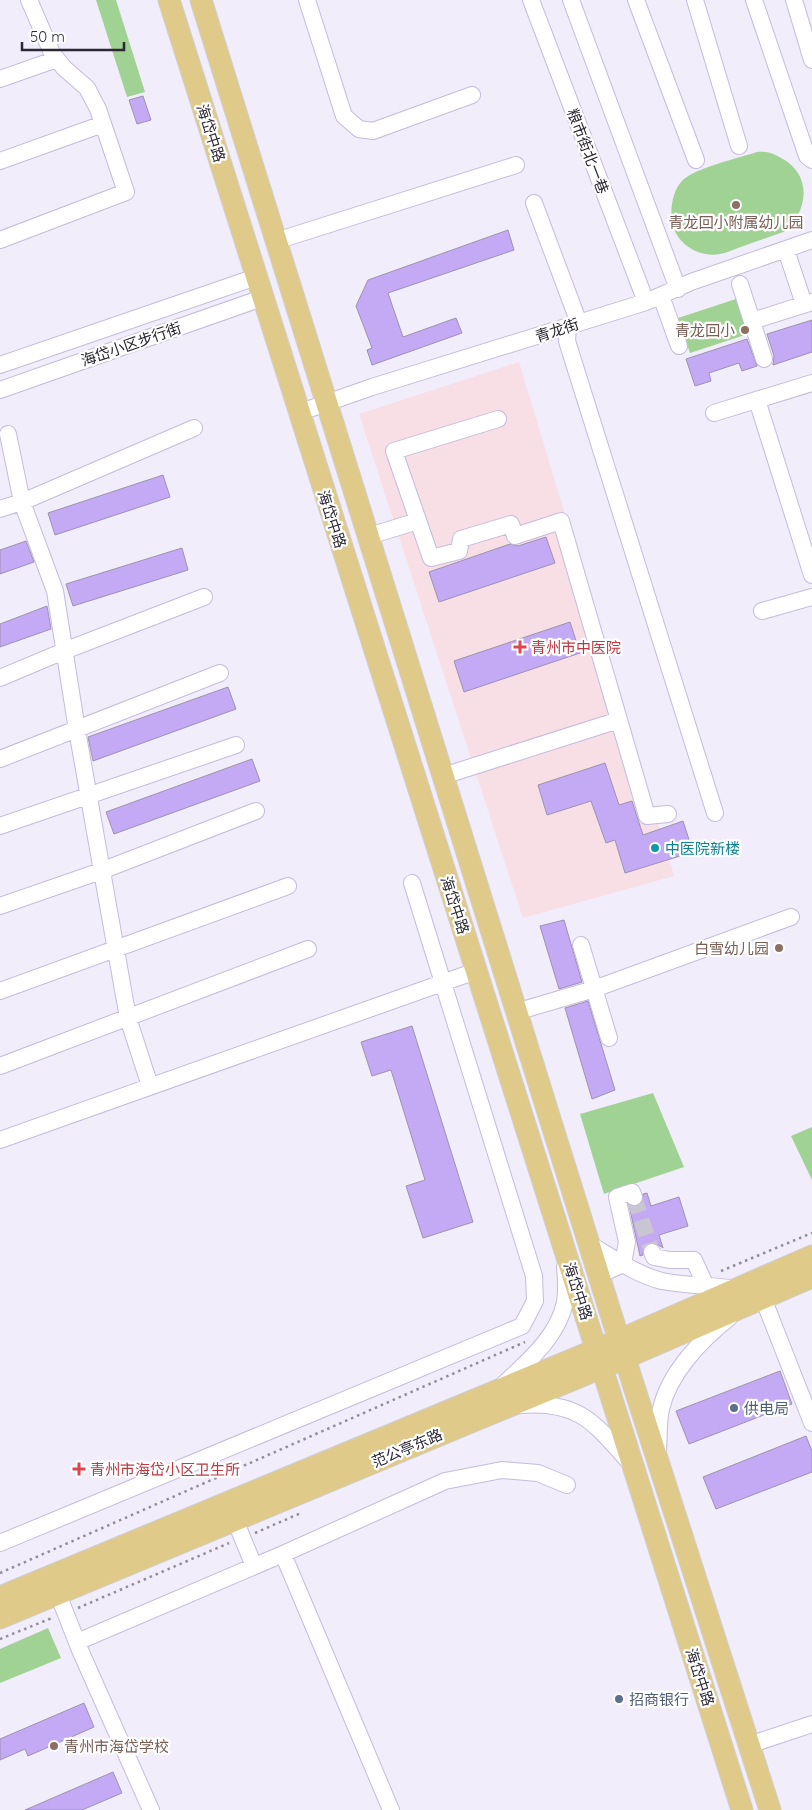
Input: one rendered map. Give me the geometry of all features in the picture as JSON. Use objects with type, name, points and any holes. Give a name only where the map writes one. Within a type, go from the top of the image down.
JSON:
[{"type":"main road","name":"海岱中路","points":[[169,0],[298,413],[742,1810]]},
{"type":"main road","name":"海岱中路","points":[[203,1],[516,1012],[770,1810]]},
{"type":"main road","name":"范公亭东路","points":[[1,1595],[503,1398],[622,1349],[739,1298],[812,1256]]},
{"type":"main road","name":"范公亭东路","points":[[622,1349],[707,1288],[739,1298],[763,1298],[812,1277]]},
{"type":"main road","name":"范公亭东路","points":[[0,1618],[62,1603],[238,1529],[503,1398]]},
{"type":"street","points":[[0,240],[126,192],[98,109],[87,88],[64,68],[52,53],[29,0]]},
{"type":"street","points":[[307,0],[344,116],[359,129],[373,131],[472,95]]},
{"type":"street","name":"粮市街北一巷","points":[[531,0],[653,299],[679,346]]},
{"type":"street","points":[[571,0],[678,289]]},
{"type":"street","points":[[636,0],[696,160]]},
{"type":"street","points":[[695,0],[739,146]]},
{"type":"street","points":[[754,0],[807,156],[812,160]]},
{"type":"street","points":[[794,0],[812,60]]},
{"type":"street","points":[[0,79],[57,59]]},
{"type":"street","points":[[0,160],[103,124]]},
{"type":"street","points":[[276,241],[516,165]]},
{"type":"street","points":[[534,203],[574,325],[566,341],[715,813]]},
{"type":"street","name":"青龙街","points":[[298,413],[372,387],[653,299],[691,282],[812,240]]},
{"type":"street","points":[[752,321],[808,303],[786,250]]},
{"type":"street","name":"海岱小区步行街","points":[[0,366],[256,277]]},
{"type":"street","points":[[740,284],[764,359]]},
{"type":"street","name":"海岱小区步行街","points":[[0,390],[262,298]]},
{"type":"street","points":[[714,413],[812,383]]},
{"type":"street","points":[[757,400],[812,575]]},
{"type":"street","points":[[498,419],[394,450],[431,558],[459,552],[461,540],[510,524],[515,536],[561,521],[647,816],[668,814]]},
{"type":"street","points":[[0,509],[22,502],[194,428]]},
{"type":"street","points":[[8,434],[22,502],[55,590],[101,871],[128,1018],[150,1086]]},
{"type":"street","points":[[369,536],[418,521]]},
{"type":"street","points":[[0,678],[204,597]]},
{"type":"street","points":[[762,611],[812,597]]},
{"type":"street","points":[[0,759],[220,673]]},
{"type":"street","points":[[443,776],[619,720]]},
{"type":"street","points":[[0,826],[236,745]]},
{"type":"street","points":[[0,906],[101,871],[256,811]]},
{"type":"street","points":[[0,1543],[522,1326],[534,1301],[534,1276],[412,883]]},
{"type":"street","points":[[0,992],[288,886]]},
{"type":"street","points":[[516,1012],[594,989],[791,917]]},
{"type":"street","points":[[581,945],[609,1038]]},
{"type":"street","points":[[0,1066],[308,949]]},
{"type":"street","points":[[0,1140],[476,971]]},
{"type":"street","points":[[623,1264],[627,1242],[617,1197],[632,1192],[634,1197]]},
{"type":"street","points":[[589,1244],[649,1277],[707,1288]]},
{"type":"street","points":[[565,1252],[565,1301],[561,1315],[544,1345],[503,1398],[562,1407],[582,1415],[598,1428],[634,1468]]},
{"type":"street","points":[[652,1252],[654,1257],[670,1260],[694,1260],[707,1288]]},
{"type":"street","points":[[599,1276],[623,1264]]},
{"type":"street","points":[[658,1461],[661,1408],[668,1390],[685,1361],[739,1298]]},
{"type":"street","points":[[763,1298],[812,1423]]},
{"type":"street","points":[[78,1642],[284,1554],[445,1481],[502,1470],[538,1473],[567,1485]]},
{"type":"street","points":[[238,1529],[254,1566]]},
{"type":"street","points":[[284,1554],[392,1810]]},
{"type":"street","points":[[62,1603],[151,1810]]},
{"type":"street","points":[[749,1745],[812,1724]]},
{"type":"path","points":[[707,1288],[812,1233]]},
{"type":"path","points":[[0,1573],[552,1331]]},
{"type":"path","points":[[0,1639],[62,1603],[238,1529],[306,1511]]},
{"type":"shaded area","name":"青州市中医院","points":[[519,362],[674,876],[523,918],[359,414]]},
{"type":"green space","points":[[96,0],[116,0],[145,92],[127,97]]},
{"type":"green space","name":"青龙回小附属幼儿园","points":[[757,152],[768,152],[780,157],[799,174],[804,193],[799,213],[793,223],[786,231],[722,254],[704,254],[689,247],[678,236],[672,221],[671,211],[676,189],[682,181],[696,172]]},
{"type":"green space","points":[[736,299],[748,334],[690,353],[678,318]]},
{"type":"green space","points":[[653,1093],[684,1167],[604,1194],[580,1114]]},
{"type":"green space","points":[[812,1127],[812,1180],[791,1136]]},
{"type":"green space","points":[[48,1628],[61,1658],[0,1683],[0,1649]]},
{"type":"building","points":[[143,96],[151,120],[137,124],[129,100]]},
{"type":"building","points":[[508,230],[514,250],[388,293],[403,337],[456,318],[462,333],[372,365],[367,350],[372,348],[356,306],[368,280]]},
{"type":"building","points":[[812,320],[812,352],[773,365],[774,356],[767,334]]},
{"type":"building","points":[[747,339],[757,366],[742,371],[739,363],[709,373],[711,381],[695,386],[686,359]]},
{"type":"building","points":[[163,475],[170,497],[55,535],[48,513]]},
{"type":"building","points":[[546,537],[555,563],[439,602],[429,572],[510,544],[518,546]]},
{"type":"building","points":[[26,541],[34,562],[0,574],[0,550]]},
{"type":"building","points":[[182,548],[188,570],[73,606],[66,584]]},
{"type":"building","points":[[47,606],[51,629],[0,647],[0,624]]},
{"type":"building","points":[[570,622],[580,653],[464,692],[454,661]]},
{"type":"building","points":[[228,687],[236,709],[93,761],[88,737]]},
{"type":"building","points":[[252,759],[260,781],[114,834],[106,812]]},
{"type":"building","points":[[605,763],[619,805],[632,801],[643,835],[683,821],[693,852],[625,873],[615,840],[606,843],[591,801],[547,815],[538,785]]},
{"type":"building","points":[[564,920],[582,982],[559,989],[540,926]]},
{"type":"building","points":[[588,1001],[615,1090],[592,1099],[565,1008]]},
{"type":"building","points":[[412,1026],[473,1222],[423,1238],[406,1186],[425,1180],[391,1070],[372,1076],[361,1042]]},
{"type":"building","points":[[647,1193],[651,1206],[679,1197],[688,1226],[659,1235],[663,1248],[654,1242],[649,1243],[644,1246],[643,1255],[640,1256],[629,1205],[638,1206],[642,1203],[643,1194]]},
{"type":"building","name":"供电局","points":[[780,1371],[792,1404],[689,1444],[676,1411]]},
{"type":"building","points":[[806,1436],[812,1451],[812,1472],[716,1509],[703,1477]]},
{"type":"building","points":[[84,1703],[94,1727],[28,1756],[25,1749],[0,1760],[0,1739]]},
{"type":"building","points":[[113,1772],[122,1793],[82,1810],[25,1810]]},
{"type":"tunnel","points":[[634,1197],[652,1252]]},
{"type":"place","name":"青龙回小附属幼儿园","points":[[736,205]]},
{"type":"place","name":"青龙回小","points":[[745,330]]},
{"type":"place","name":"青州市中医院","points":[[520,647]]},
{"type":"place","name":"中医院新楼","points":[[655,848]]},
{"type":"place","name":"白雪幼儿园","points":[[779,948]]},
{"type":"place","name":"供电局","points":[[734,1408]]},
{"type":"place","name":"青州市海岱小区卫生所","points":[[79,1469]]},
{"type":"place","name":"招商银行","points":[[619,1699]]},
{"type":"place","name":"青州市海岱学校","points":[[54,1746]]}]
